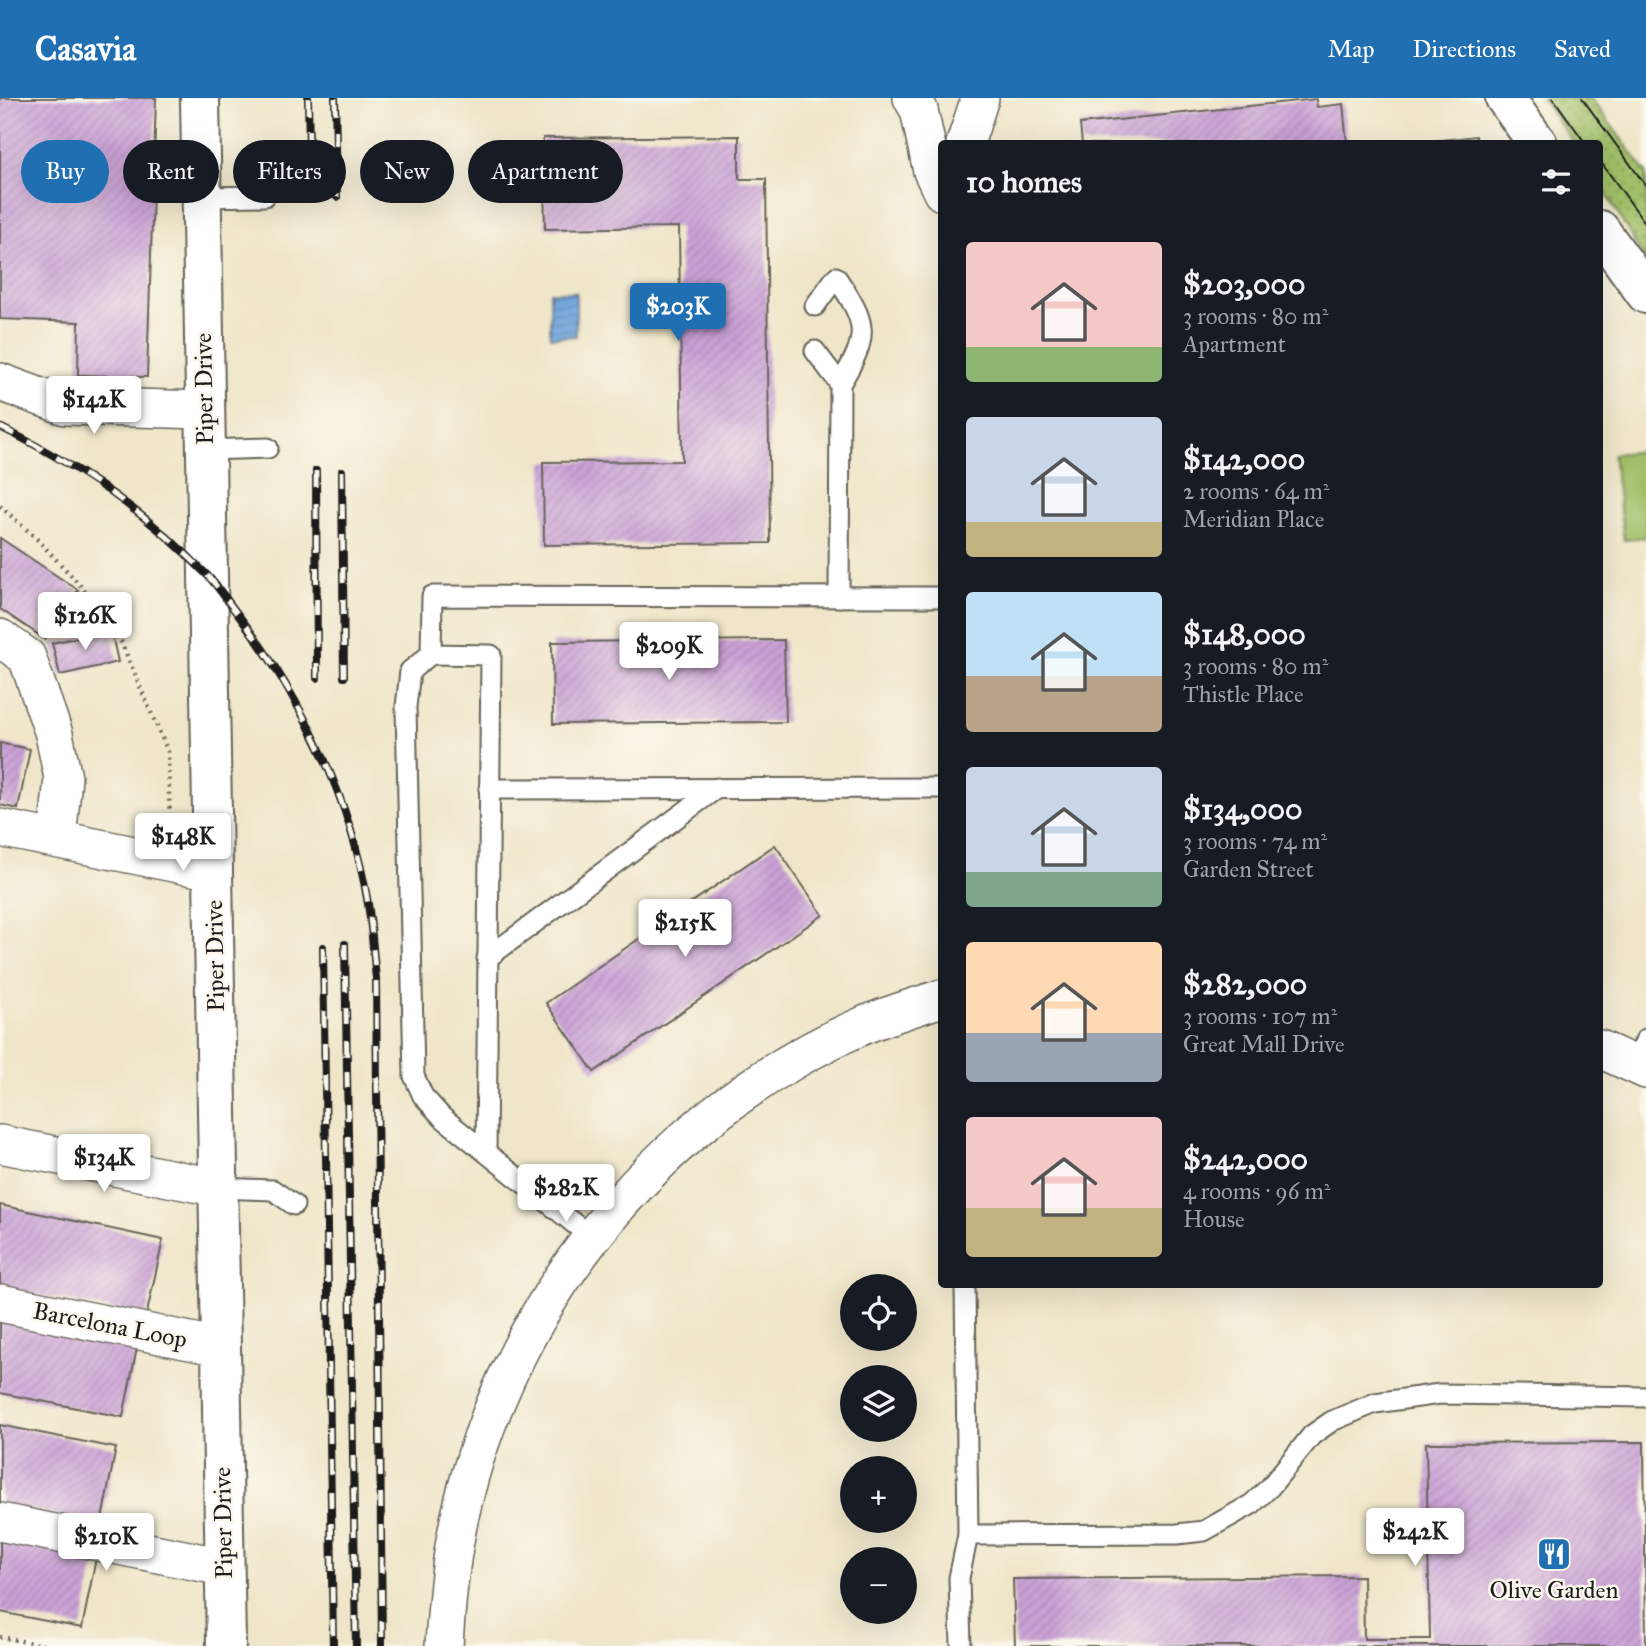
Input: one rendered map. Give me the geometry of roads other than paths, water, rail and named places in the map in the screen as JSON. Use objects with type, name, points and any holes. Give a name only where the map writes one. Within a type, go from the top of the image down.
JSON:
[{"type":"street","name":"Piper Drive","points":[[200,98],[200,140]]},
{"type":"street","points":[[912,98],[919,110],[932,171],[938,184]]},
{"type":"street","points":[[966,140],[981,98]]},
{"type":"street","points":[[1505,98],[1535,140]]},
{"type":"street","name":"Piper Drive","points":[[201,203],[226,1646]]},
{"type":"street","points":[[1603,234],[1646,294]]},
{"type":"street","points":[[0,382],[65,406],[204,410]]},
{"type":"street","points":[[0,638],[27,657],[54,734],[63,778],[57,839]]},
{"type":"street","points":[[0,828],[213,871]]},
{"type":"street","points":[[444,1646],[455,1541],[464,1499],[493,1413],[533,1326],[592,1238],[640,1181],[672,1150],[761,1080],[862,1025],[938,999]]},
{"type":"street","points":[[1603,1050],[1642,1058]]},
{"type":"street","points":[[0,1144],[219,1188]]},
{"type":"street","name":"Barcelona Loop","points":[[0,1303],[220,1347]]},
{"type":"street","points":[[0,1522],[223,1567]]},
{"type":"lane","points":[[815,306],[836,277],[855,305],[863,329],[857,357],[840,384],[839,597]]},
{"type":"lane","points":[[815,351],[840,384]]},
{"type":"lane","points":[[205,450],[268,448]]},
{"type":"lane","points":[[431,654],[432,596],[938,597]]},
{"type":"lane","points":[[486,1152],[491,655],[431,654],[411,671],[405,707],[414,1076],[423,1096],[442,1117],[592,1238]]},
{"type":"lane","points":[[488,958],[717,788]]},
{"type":"lane","points":[[489,789],[938,788]]},
{"type":"lane","points":[[219,1188],[274,1190],[294,1205]]},
{"type":"lane","points":[[961,1646],[959,1578],[968,1535],[965,1288]]},
{"type":"lane","points":[[968,1535],[1177,1534],[1204,1531],[1252,1504],[1270,1487],[1312,1435],[1332,1421],[1375,1403],[1440,1394],[1646,1397]]},
{"type":"water","points":[[550,292],[576,292],[576,336],[550,337]]},
{"type":"tram line","points":[[1553,98],[1583,140]]},
{"type":"tram line","points":[[1582,98],[1646,186]]},
{"type":"tram line","points":[[1603,165],[1646,224]]},
{"type":"railway","points":[[308,98],[309,140]]},
{"type":"railway","points":[[335,98],[336,140]]},
{"type":"railway","points":[[0,427],[56,457],[135,510],[210,578],[260,644],[302,713],[336,787],[349,825],[368,904],[376,978],[382,1646]]},
{"type":"railway","points":[[316,471],[317,678]]},
{"type":"railway","points":[[342,471],[344,677]]},
{"type":"railway","points":[[345,944],[356,1646]]},
{"type":"railway","points":[[323,947],[333,1646]]},
{"type":"place","name":"Olive Garden","points":[[1554,1554]]}]
